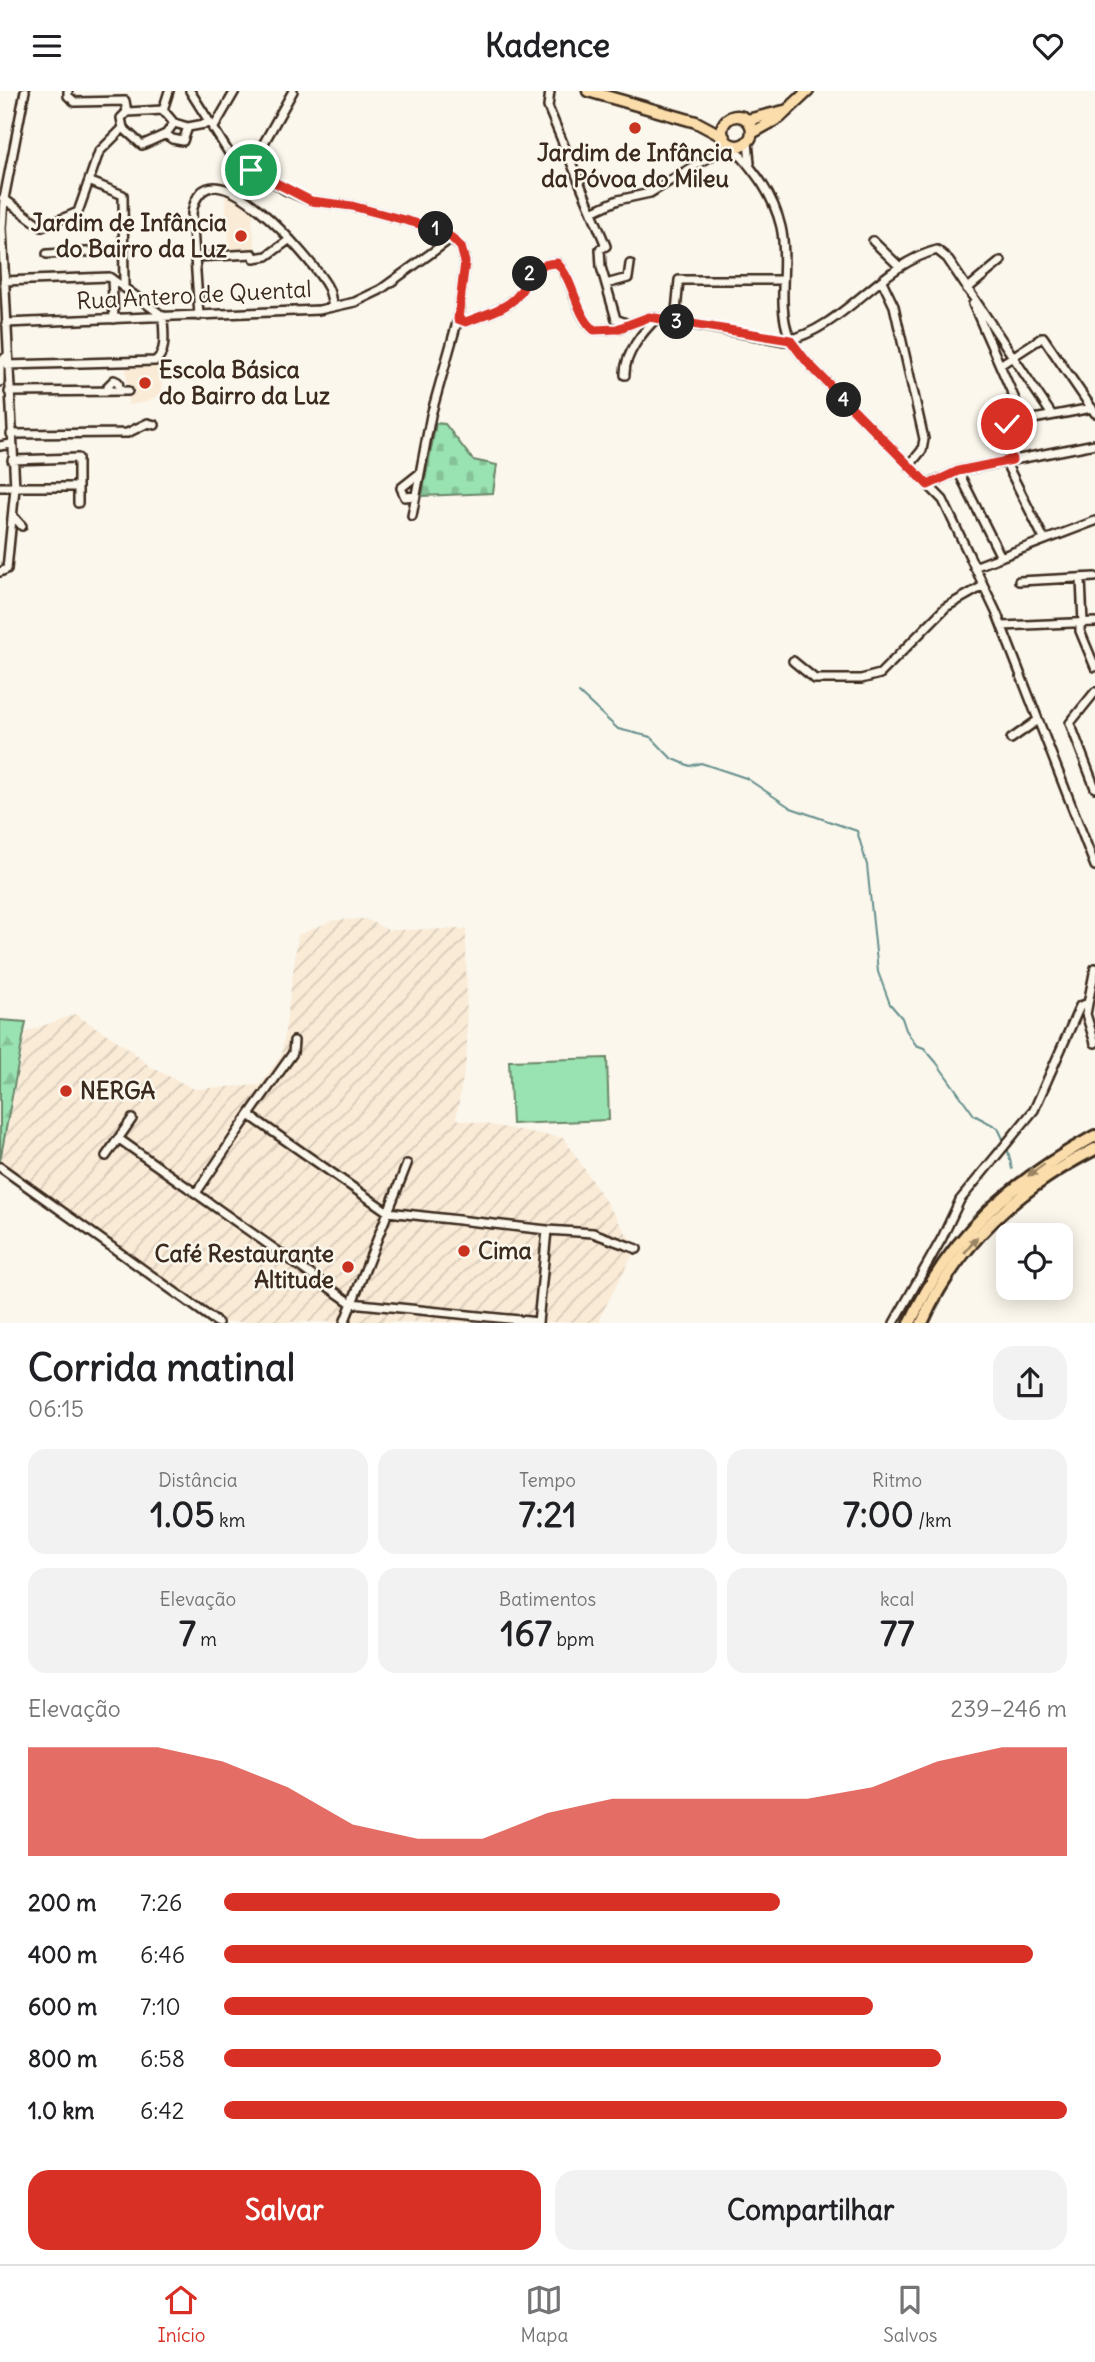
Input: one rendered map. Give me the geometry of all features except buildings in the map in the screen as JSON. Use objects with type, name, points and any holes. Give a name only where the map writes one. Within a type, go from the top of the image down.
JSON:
[{"type":"highway","points":[[910,1322],[923,1294],[948,1256],[976,1222],[1020,1182],[1046,1163],[1095,1136]]},
{"type":"highway","points":[[922,1322],[953,1267],[1015,1198],[1063,1165],[1095,1149]]},
{"type":"main road","points":[[588,91],[696,122],[740,147],[788,111],[808,91]]},
{"type":"main road","points":[[696,122],[727,120],[736,116],[747,120],[788,111]]},
{"type":"main road","points":[[727,120],[722,128],[728,141]]},
{"type":"main road","points":[[747,120],[750,138]]},
{"type":"street","points":[[0,572],[8,569],[15,488],[7,361],[2,198],[25,91]]},
{"type":"street","points":[[68,91],[75,102],[125,101],[127,112]]},
{"type":"street","points":[[163,110],[169,91]]},
{"type":"street","points":[[190,91],[229,153],[251,170],[311,201],[352,206],[438,229],[461,247],[465,262],[458,319],[431,415],[412,516]]},
{"type":"street","points":[[212,126],[235,91]]},
{"type":"street","points":[[237,191],[293,91]]},
{"type":"street","points":[[550,91],[548,107],[594,211],[606,246],[600,249],[616,319],[628,324]]},
{"type":"street","points":[[163,110],[127,112],[121,118],[123,128],[142,145],[166,134],[174,123]]},
{"type":"street","points":[[163,110],[174,123],[188,127],[212,126]]},
{"type":"street","points":[[166,134],[183,142],[188,127]]},
{"type":"street","points":[[2,198],[42,227],[78,212],[91,182],[99,152],[123,128]]},
{"type":"street","points":[[750,138],[750,164]]},
{"type":"street","points":[[594,211],[618,200],[650,194],[719,151],[728,141],[750,164],[770,193],[782,229],[783,280],[789,336],[807,362],[943,500],[1002,625],[1095,866]]},
{"type":"street","points":[[91,182],[123,195],[124,287]]},
{"type":"street","points":[[199,316],[194,200],[203,191],[237,191],[269,216],[328,287],[333,307]]},
{"type":"street","name":"Rua Antero de Quental","points":[[6,323],[199,316],[333,307],[355,302],[380,290],[452,238]]},
{"type":"street","points":[[195,257],[253,254],[254,258],[267,256],[289,240]]},
{"type":"street","points":[[873,241],[900,267]]},
{"type":"street","points":[[47,254],[124,250]]},
{"type":"street","points":[[458,319],[466,322],[510,304],[532,270],[544,264],[557,263],[567,274],[586,324],[594,330],[605,332],[638,319],[657,319],[779,339],[833,319],[900,267],[937,250],[947,258],[1052,415]]},
{"type":"street","points":[[969,293],[1001,261]]},
{"type":"street","points":[[606,284],[628,278],[629,264]]},
{"type":"street","points":[[0,382],[0,362],[155,361],[163,352],[163,316],[109,277],[4,281]]},
{"type":"street","points":[[112,279],[114,319]]},
{"type":"street","points":[[675,322],[679,280],[783,280]]},
{"type":"street","points":[[882,281],[894,306],[925,439],[922,450],[909,466]]},
{"type":"street","points":[[969,293],[1024,420]]},
{"type":"street","points":[[625,375],[625,368],[641,333],[657,319]]},
{"type":"street","points":[[1000,366],[1043,337],[1093,411],[1011,422],[1005,430],[1009,460],[1044,539]]},
{"type":"street","points":[[9,392],[124,391]]},
{"type":"street","points":[[11,434],[127,433],[148,423],[155,425]]},
{"type":"street","points":[[928,485],[958,471],[1095,444]]},
{"type":"street","points":[[0,446],[11,445]]},
{"type":"street","points":[[12,460],[78,458],[78,503]]},
{"type":"street","points":[[958,471],[1001,557]]},
{"type":"street","points":[[416,496],[405,497],[401,488],[420,473]]},
{"type":"street","points":[[0,487],[78,487]]},
{"type":"street","points":[[13,516],[22,526]]},
{"type":"street","points":[[974,568],[1095,521]]},
{"type":"street","points":[[0,539],[11,540]]},
{"type":"street","points":[[1019,581],[1095,577]]},
{"type":"street","points":[[1081,579],[1082,623],[1095,667]]},
{"type":"street","points":[[793,661],[816,679],[861,679],[880,674],[946,607],[983,586]]},
{"type":"street","points":[[1002,625],[1095,622]]},
{"type":"street","points":[[1095,692],[1070,723],[1095,788]]},
{"type":"street","points":[[1011,739],[1038,720]]},
{"type":"street","points":[[1095,968],[1086,1004],[1087,1022],[1095,1043]]},
{"type":"street","points":[[894,1322],[942,1238],[960,1200],[1034,1110],[1080,1006],[1086,1004]]},
{"type":"street","points":[[196,1193],[249,1115],[296,1053],[294,1041]]},
{"type":"street","points":[[249,1115],[388,1212],[593,1233],[637,1249]]},
{"type":"street","points":[[106,1156],[132,1119]]},
{"type":"street","points":[[119,1139],[351,1303],[538,1322],[547,1230]]},
{"type":"street","points":[[344,1322],[407,1164]]},
{"type":"street","points":[[0,1167],[218,1322]]},
{"type":"shaded area","name":"Jardim de Infância do Bairro da Luz","points":[[231,194],[255,211],[252,220],[256,251],[230,252],[225,195]]},
{"type":"shaded area","name":"Escola Básica do Bairro da Luz","points":[[161,365],[162,393],[147,402],[128,405],[126,366]]},
{"type":"shaded area","points":[[366,919],[388,930],[466,929],[467,1053],[456,1119],[564,1138],[636,1248],[600,1317],[601,1322],[218,1322],[0,1167],[26,1032],[75,1014],[130,1049],[149,1066],[194,1089],[260,1085],[282,1054],[298,935],[334,920]]},
{"type":"green space","points":[[436,423],[445,424],[473,460],[497,465],[493,493],[422,496]]},
{"type":"green space","points":[[0,1020],[26,1022],[0,1161]]},
{"type":"green space","points":[[607,1058],[609,1120],[512,1124],[509,1061]]},
{"type":"waterway","points":[[579,693],[618,729],[651,737],[671,758],[690,766],[701,763],[746,778],[791,808],[857,831],[867,865],[878,972],[890,1004],[902,1018],[916,1045],[924,1048],[936,1062],[974,1115],[998,1128],[1004,1141]]},
{"type":"waterway","points":[[1007,1146],[1012,1169]]},
{"type":"place","name":"Jardim de Infância da Póvoa do Mileu","points":[[635,128]]},
{"type":"place","name":"Jardim de Infância do Bairro da Luz","points":[[241,236]]},
{"type":"place","name":"Escola Básica do Bairro da Luz","points":[[145,383]]},
{"type":"place","name":"NERGA","points":[[66,1091]]},
{"type":"place","name":"Cima","points":[[464,1251]]},
{"type":"place","name":"Café Restaurante Altitude","points":[[348,1267]]},
{"type":"route","points":[[251,170],[285,190],[311,201],[352,206],[438,229],[452,238],[461,247],[465,262],[458,319],[466,322],[510,304],[523,288],[532,270],[544,264],[557,263],[567,274],[586,324],[594,330],[605,332],[649,317],[790,340],[807,362],[928,485],[958,471],[1012,460],[1005,430],[1007,424]]}]
